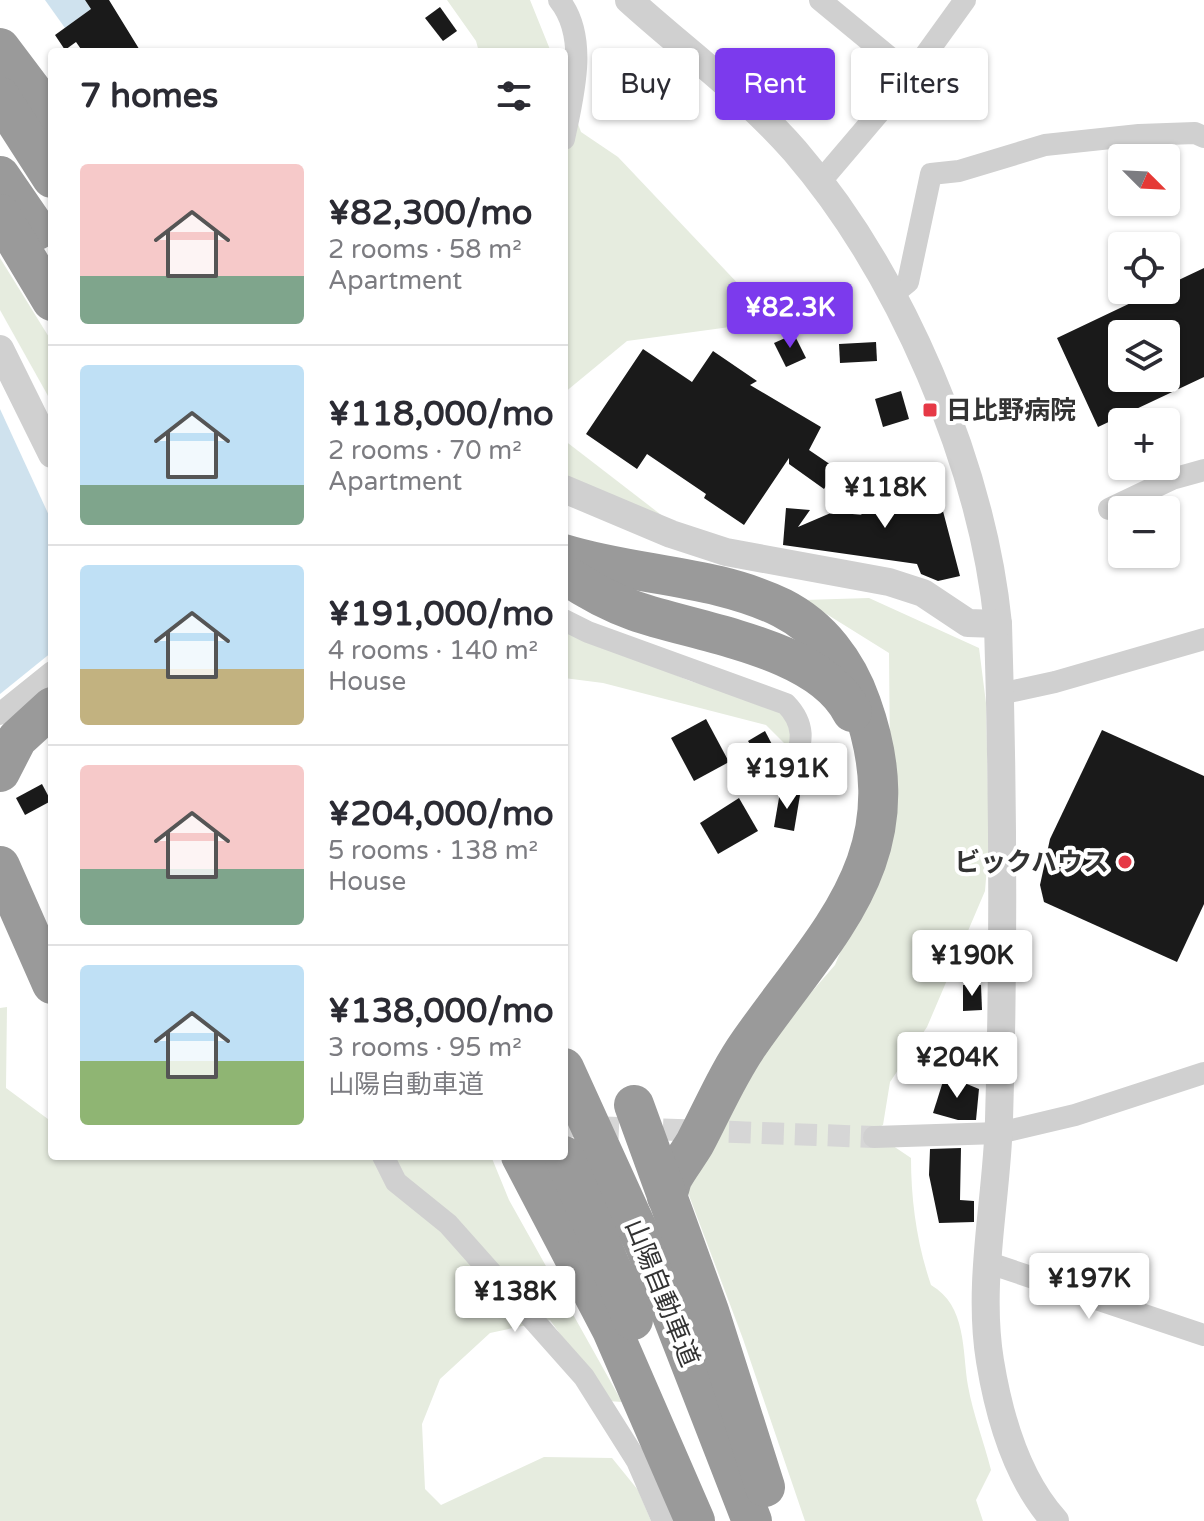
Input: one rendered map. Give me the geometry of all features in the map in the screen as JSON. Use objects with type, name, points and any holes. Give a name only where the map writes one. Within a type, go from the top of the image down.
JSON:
[{"type":"highway","points":[[0,48],[48,112]]},
{"type":"highway","points":[[0,97],[48,172]]},
{"type":"highway","points":[[0,176],[48,247]]},
{"type":"highway","points":[[0,214],[48,294]]},
{"type":"highway","points":[[568,555],[736,591],[797,617],[825,640],[848,673],[863,709],[873,747],[876,794],[872,840],[851,901],[825,943],[748,1045],[672,1179],[667,1197]]},
{"type":"highway","points":[[568,576],[596,594],[635,611],[776,654],[807,668],[849,704],[864,747],[868,798],[865,837],[843,900],[737,1049],[687,1139],[677,1148],[663,1152],[648,1148]]},
{"type":"highway","points":[[0,747],[17,725],[48,698]]},
{"type":"highway","points":[[0,772],[17,739],[48,711]]},
{"type":"highway","points":[[0,840],[48,925]]},
{"type":"highway","points":[[0,866],[48,975]]},
{"type":"highway","name":"山陽自動車道","points":[[568,1077],[645,1246],[752,1521]]},
{"type":"highway","points":[[634,1105],[709,1311],[776,1521]]},
{"type":"highway","points":[[523,1160],[612,1330],[695,1521]]},
{"type":"highway","name":"山陽自動車道","points":[[566,1160],[673,1415],[713,1521]]},
{"type":"street","points":[[559,0],[567,10],[574,32],[576,84],[568,121]]},
{"type":"street","points":[[629,0],[759,115],[820,182],[872,256],[925,364],[979,515],[994,583],[998,624],[1005,921],[999,1133],[986,1311],[990,1360],[1001,1408],[1022,1473],[1055,1521]]},
{"type":"street","points":[[820,0],[878,48]]},
{"type":"street","points":[[930,48],[965,0]]},
{"type":"street","points":[[820,182],[873,120]]},
{"type":"street","points":[[892,295],[908,282],[931,174],[959,171],[1045,145],[1139,135],[1195,133],[1204,137]]},
{"type":"street","points":[[0,349],[48,446]]},
{"type":"street","points":[[1136,496],[1172,479],[1204,470]]},
{"type":"street","points":[[568,491],[671,534],[726,552],[889,582],[923,593],[968,623],[998,624]]},
{"type":"street","points":[[568,622],[786,704],[799,717],[802,737],[792,779]]},
{"type":"street","points":[[1000,694],[1055,682],[1204,639]]},
{"type":"street","points":[[0,714],[48,675]]},
{"type":"street","points":[[874,1137],[999,1133],[1075,1115],[1204,1073]]},
{"type":"street","points":[[385,1160],[396,1182],[448,1224],[584,1377],[637,1461],[663,1521]]},
{"type":"street","points":[[989,1263],[1204,1335]]},
{"type":"shaded area","points":[[447,0],[530,0],[549,48],[478,48]]},
{"type":"shaded area","points":[[568,97],[581,132],[618,157],[744,290],[730,327],[627,341],[568,390]]},
{"type":"shaded area","points":[[0,258],[48,336],[48,396],[0,310]]},
{"type":"shaded area","points":[[568,443],[682,531],[568,482]]},
{"type":"shaded area","points":[[869,598],[979,648],[986,703],[989,841],[985,891],[927,1027],[890,1082],[883,1125],[871,1131],[911,1158],[916,1222],[926,1270],[931,1285],[951,1305],[961,1330],[970,1396],[991,1470],[976,1500],[983,1521],[805,1521],[743,1339],[687,1190],[776,1033],[835,965],[883,847],[890,761],[889,653],[804,600]]},
{"type":"shaded area","points":[[568,631],[690,681],[762,702],[785,716],[792,731],[789,748],[766,725],[603,683],[568,679]]},
{"type":"shaded area","points":[[7,1007],[6,1088],[48,1119],[48,1160],[493,1160],[509,1200],[622,1402],[608,1401],[550,1320],[490,1333],[440,1379],[422,1424],[425,1489],[441,1505],[544,1457],[612,1458],[638,1490],[651,1521],[0,1521],[0,1008]]},
{"type":"water","points":[[45,0],[85,0],[91,9],[65,28]]},
{"type":"water","points":[[0,409],[48,513],[48,655],[0,694]]},
{"type":"building","points":[[85,0],[109,0],[139,48],[80,48],[76,42],[64,48],[55,35],[91,9]]},
{"type":"building","points":[[440,7],[457,31],[443,41],[425,18]]},
{"type":"building","points":[[1204,268],[1204,377],[1180,388],[1180,320],[1108,320],[1108,392],[1172,392],[1138,408],[1108,408],[1108,422],[1098,427],[1057,338],[1129,304],[1180,304],[1180,279]]},
{"type":"building","points":[[794,334],[806,358],[786,367],[774,343]]},
{"type":"building","points":[[876,342],[877,361],[840,363],[839,344]]},
{"type":"building","points":[[643,349],[692,382],[713,351],[757,381],[750,385],[821,427],[809,450],[837,469],[824,489],[789,464],[789,458],[744,525],[704,498],[706,494],[647,454],[637,469],[586,434]]},
{"type":"building","points":[[901,391],[909,419],[883,427],[875,399]]},
{"type":"building","points":[[933,473],[960,576],[938,581],[921,574],[917,564],[783,545],[786,508],[810,510],[798,527],[833,512],[862,515],[848,505]]},
{"type":"building","points":[[706,719],[729,762],[694,781],[671,738]]},
{"type":"building","name":"ビックハウス","points":[[1102,730],[1204,776],[1204,904],[1177,962],[1044,902],[1040,885],[1050,839]]},
{"type":"building","points":[[765,731],[776,752],[760,761],[748,741]]},
{"type":"building","points":[[42,784],[48,803],[25,815],[16,798]]},
{"type":"building","points":[[780,792],[800,795],[794,831],[774,827]]},
{"type":"building","points":[[739,798],[758,831],[718,854],[700,823]]},
{"type":"building","points":[[963,985],[981,985],[982,1010],[963,1011]]},
{"type":"building","points":[[945,1075],[979,1089],[976,1120],[958,1120],[933,1113]]},
{"type":"building","points":[[961,1148],[960,1200],[974,1201],[974,1222],[939,1223],[929,1175],[930,1149]]},
{"type":"tunnel","points":[[568,1126],[874,1137]]},
{"type":"place","name":"日比野病院","points":[[930,410]]},
{"type":"place","name":"ビックハウス","points":[[1125,862]]}]
